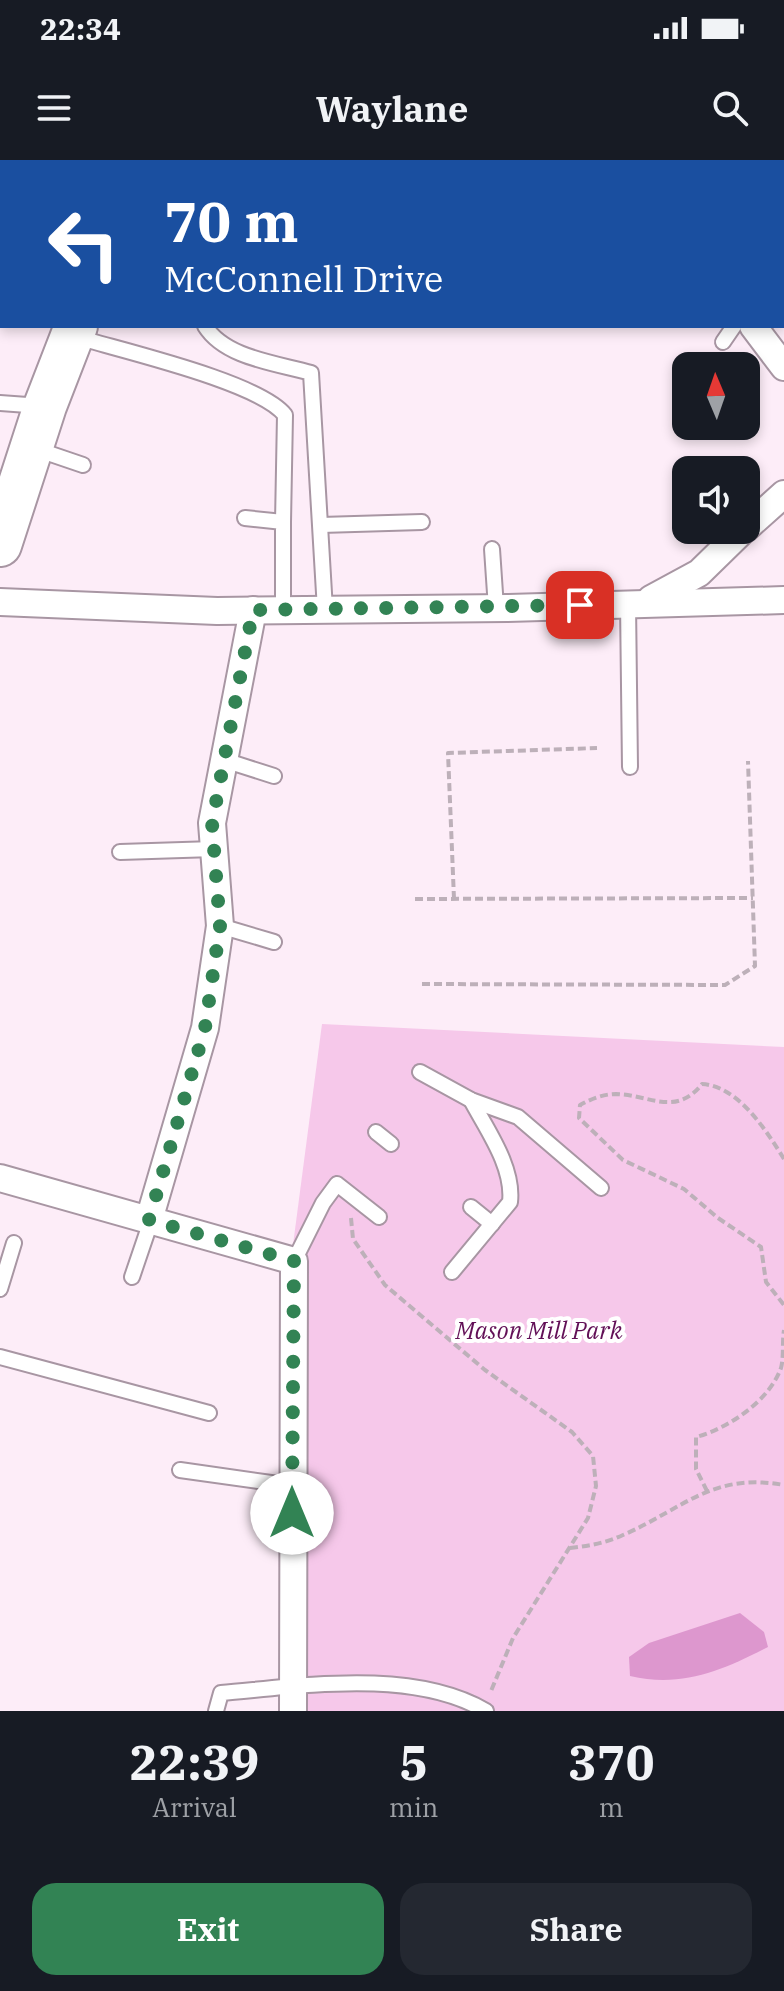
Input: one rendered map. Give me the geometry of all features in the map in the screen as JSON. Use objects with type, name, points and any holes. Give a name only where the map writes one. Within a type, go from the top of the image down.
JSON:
[{"type":"main road","points":[[0,545],[45,406],[74,331]]},
{"type":"street","points":[[755,328],[784,367]]},
{"type":"street","points":[[760,514],[784,494]]},
{"type":"street","points":[[636,603],[699,573],[727,544]]},
{"type":"street","points":[[0,602],[325,610],[784,600]]},
{"type":"street","points":[[150,1220],[205,1028],[220,926],[212,823],[253,610]]},
{"type":"street","points":[[0,1178],[294,1261],[293,1699]]},
{"type":"lane","points":[[206,328],[213,340],[229,349],[311,373],[325,610]]},
{"type":"lane","points":[[723,342],[733,328]]},
{"type":"lane","points":[[74,331],[276,404],[285,415],[283,610]]},
{"type":"lane","points":[[0,403],[45,406]]},
{"type":"lane","points":[[32,448],[83,465]]},
{"type":"lane","points":[[245,518],[283,522]]},
{"type":"lane","points":[[321,525],[422,522]]},
{"type":"lane","points":[[492,549],[496,608]]},
{"type":"lane","points":[[630,767],[636,603]]},
{"type":"lane","points":[[224,760],[274,776]]},
{"type":"lane","points":[[120,852],[214,849]]},
{"type":"lane","points":[[220,926],[274,942]]},
{"type":"lane","points":[[420,1072],[471,1100],[518,1117],[601,1188]]},
{"type":"lane","points":[[452,1272],[510,1202],[511,1193],[500,1154],[471,1100]]},
{"type":"lane","points":[[376,1132],[391,1144]]},
{"type":"lane","points":[[294,1261],[323,1203],[337,1184],[379,1217]]},
{"type":"lane","points":[[471,1207],[492,1224]]},
{"type":"lane","points":[[132,1277],[150,1220]]},
{"type":"lane","points":[[0,1289],[14,1243]]},
{"type":"lane","points":[[0,1357],[209,1413]]},
{"type":"lane","points":[[180,1470],[293,1486]]},
{"type":"lane","points":[[216,1711],[221,1693],[293,1699],[410,1685],[442,1691],[486,1711]]},
{"type":"path","points":[[454,899],[448,753],[597,748]]},
{"type":"path","points":[[422,984],[725,985],[755,966],[748,761]]},
{"type":"path","points":[[415,899],[753,898]]},
{"type":"path","points":[[784,1159],[756,1119],[720,1085],[702,1084],[693,1095],[676,1104],[619,1094],[593,1098],[580,1105],[579,1118],[623,1160],[684,1189],[718,1218],[761,1247],[766,1282],[784,1305]]},
{"type":"path","points":[[357,1200],[349,1222],[353,1239],[385,1285],[485,1370],[572,1432],[593,1456],[596,1486],[588,1518],[513,1638],[491,1691]]},
{"type":"path","points":[[707,1491],[696,1469],[696,1437],[727,1424],[772,1386],[783,1364],[784,1330]]},
{"type":"path","points":[[570,1548],[624,1535],[680,1502],[707,1491],[740,1483],[784,1485]]},
{"type":"green space","name":"Mason Mill Park","points":[[322,1024],[784,1047],[784,1711],[307,1711],[291,1260]]},
{"type":"shaded area","points":[[740,1613],[764,1632],[768,1647],[701,1675],[667,1680],[630,1676],[629,1657],[649,1643]]},
{"type":"route","points":[[292,1513],[294,1261],[149,1220],[205,1028],[220,926],[212,823],[253,610],[580,605]]}]
